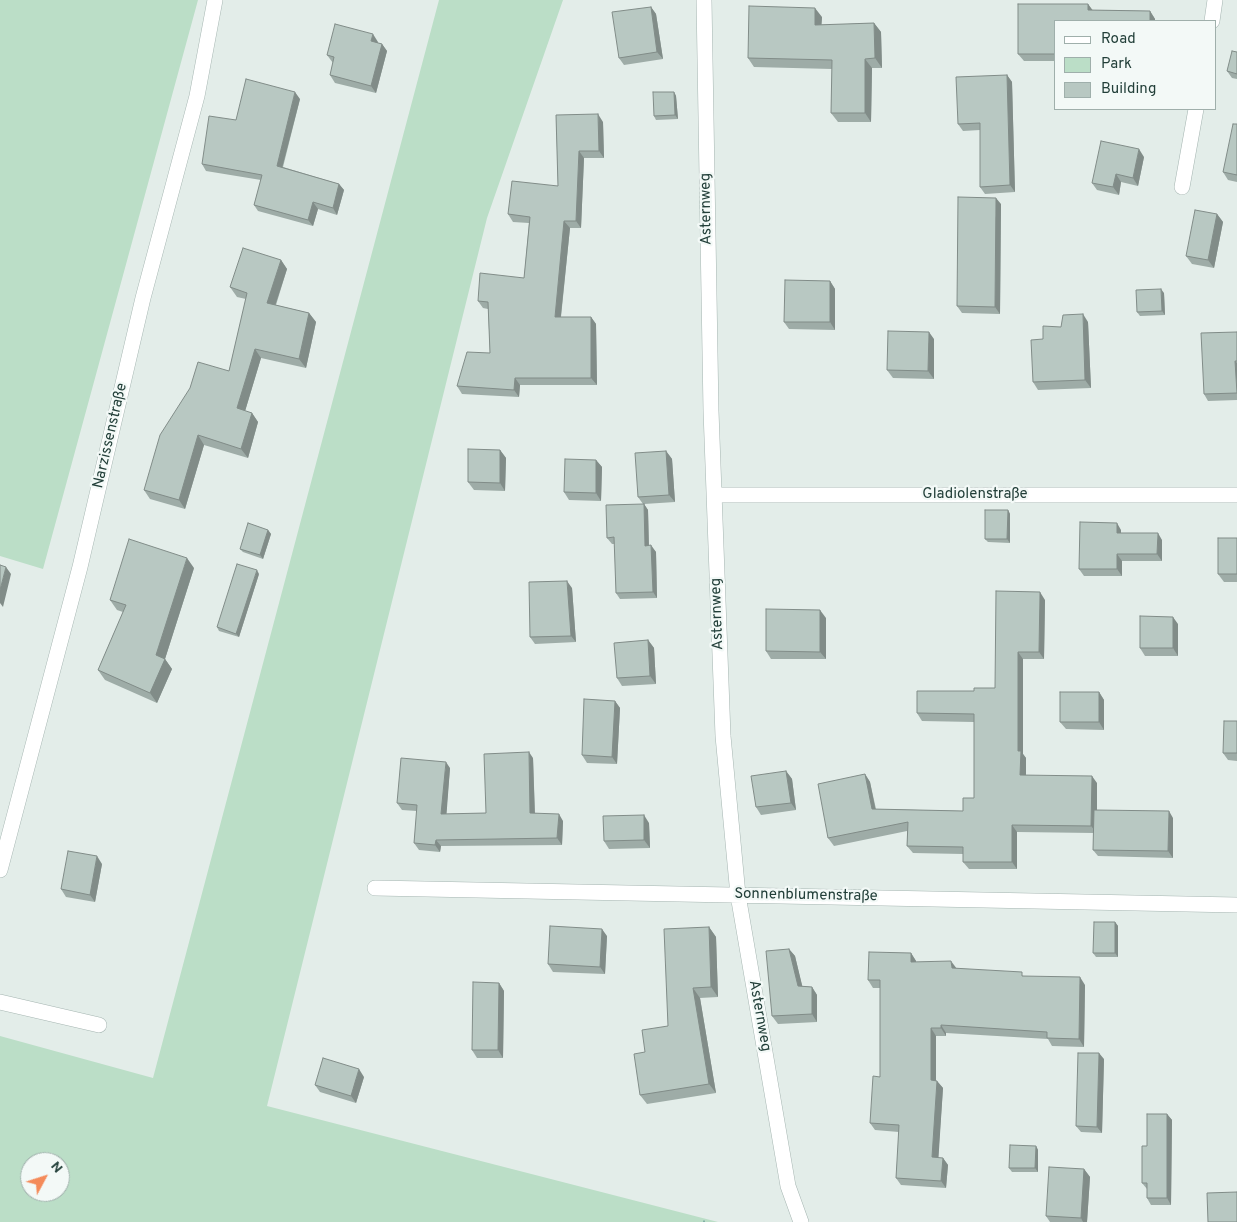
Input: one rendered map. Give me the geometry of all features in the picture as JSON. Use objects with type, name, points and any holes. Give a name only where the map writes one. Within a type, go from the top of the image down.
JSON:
[{"type":"street","name":"Narzissenstraße","points":[[0,870],[80,568],[143,298],[197,96],[215,0]]},
{"type":"street","name":"Asternweg","points":[[704,0],[714,495],[723,736],[738,895],[788,1186],[800,1221]]},
{"type":"street","points":[[1212,20],[1215,0]]},
{"type":"street","points":[[1182,186],[1196,110]]},
{"type":"street","name":"Gladiolenstraße","points":[[714,495],[1237,495]]},
{"type":"street","name":"Sonnenblumenstraße","points":[[374,888],[1237,905]]},
{"type":"street","points":[[0,1002],[99,1025]]},
{"type":"green space","points":[[0,0],[198,0],[43,569],[0,556]]},
{"type":"green space","points":[[439,0],[563,0],[487,218],[267,1106],[718,1222],[0,1222],[0,1036],[153,1078]]},
{"type":"building","points":[[1018,4],[1088,4],[1088,10],[1150,11],[1150,20],[1054,20],[1054,54],[1018,54]]},
{"type":"building","points":[[749,6],[815,8],[815,25],[874,23],[875,58],[865,59],[865,113],[831,113],[832,60],[748,58]]},
{"type":"building","points":[[651,7],[657,52],[619,58],[612,12]]},
{"type":"building","points":[[335,24],[373,34],[371,41],[382,44],[371,86],[330,75],[334,57],[327,55]]},
{"type":"building","points":[[1232,51],[1237,52],[1237,74],[1227,71]]},
{"type":"building","points":[[1007,75],[1010,185],[980,187],[980,123],[958,124],[956,77]]},
{"type":"building","points":[[246,79],[295,92],[277,166],[339,184],[333,208],[313,202],[308,220],[254,205],[262,175],[202,164],[209,116],[236,120]]},
{"type":"building","points":[[653,92],[674,92],[675,115],[654,116]]},
{"type":"building","points":[[598,114],[599,151],[579,151],[576,221],[564,221],[555,317],[591,317],[591,378],[515,378],[514,390],[457,386],[467,352],[490,353],[488,302],[478,301],[480,273],[524,278],[530,217],[508,214],[512,181],[558,186],[556,115]]},
{"type":"building","points":[[1233,124],[1237,124],[1237,175],[1223,172]]},
{"type":"building","points":[[1101,141],[1139,149],[1133,178],[1116,174],[1113,187],[1092,183]]},
{"type":"building","points":[[958,197],[996,198],[995,307],[957,306]]},
{"type":"building","points":[[1195,210],[1217,214],[1208,260],[1186,256]]},
{"type":"building","points":[[243,248],[281,260],[267,303],[309,313],[299,359],[255,349],[237,408],[252,413],[241,449],[198,435],[179,500],[144,490],[160,435],[190,388],[198,362],[229,371],[247,293],[230,287]]},
{"type":"building","points":[[785,280],[830,281],[830,322],[784,322]]},
{"type":"building","points":[[1161,289],[1162,311],[1137,312],[1136,290]]},
{"type":"building","points":[[1083,314],[1085,380],[1033,382],[1031,340],[1043,339],[1043,326],[1061,327],[1063,315]]},
{"type":"building","points":[[888,331],[929,332],[928,371],[887,370]]},
{"type":"building","points":[[1237,332],[1237,361],[1235,361],[1237,393],[1204,394],[1201,333]]},
{"type":"building","points":[[468,449],[500,450],[500,483],[468,482]]},
{"type":"building","points":[[666,451],[669,495],[638,497],[635,453]]},
{"type":"building","points":[[565,459],[596,460],[596,493],[564,492]]},
{"type":"building","points":[[644,504],[645,546],[651,545],[653,592],[616,593],[614,537],[607,538],[606,505]]},
{"type":"building","points":[[985,510],[1008,510],[1007,539],[985,539]]},
{"type":"building","points":[[1080,522],[1117,523],[1117,533],[1158,533],[1157,554],[1117,554],[1117,569],[1079,569]]},
{"type":"building","points":[[248,523],[268,530],[260,555],[240,549]]},
{"type":"building","points":[[1218,538],[1237,538],[1237,574],[1218,574]]},
{"type":"building","points":[[129,539],[187,558],[156,655],[165,659],[150,693],[98,670],[126,605],[110,600]]},
{"type":"building","points":[[237,564],[257,570],[236,634],[217,627]]},
{"type":"building","points":[[0,565],[6,567],[0,590]]},
{"type":"building","points":[[567,581],[571,636],[530,637],[529,582]]},
{"type":"building","points":[[996,591],[1040,592],[1039,652],[1018,652],[1018,751],[1021,751],[1020,775],[1092,776],[1091,826],[1012,825],[1012,862],[963,862],[963,847],[907,846],[908,822],[828,838],[818,784],[865,774],[872,809],[963,811],[963,798],[974,798],[974,714],[917,713],[917,691],[974,691],[974,688],[995,688]]},
{"type":"building","points":[[766,609],[820,610],[820,652],[766,651]]},
{"type":"building","points":[[1140,616],[1173,617],[1173,648],[1140,648]]},
{"type":"building","points":[[648,640],[650,676],[617,678],[614,643]]},
{"type":"building","points":[[1060,692],[1099,692],[1099,722],[1060,722]]},
{"type":"building","points":[[584,699],[615,701],[612,757],[582,755]]},
{"type":"building","points":[[1224,721],[1237,721],[1237,753],[1223,753]]},
{"type":"building","points":[[529,752],[530,813],[559,814],[557,838],[436,840],[435,845],[414,843],[417,805],[397,803],[401,758],[446,762],[441,814],[486,813],[484,754]]},
{"type":"building","points":[[786,771],[791,803],[756,807],[751,776]]},
{"type":"building","points":[[1094,810],[1169,811],[1168,851],[1093,850]]},
{"type":"building","points":[[644,815],[644,840],[604,841],[603,816]]},
{"type":"building","points":[[68,851],[97,856],[90,895],[61,889]]},
{"type":"building","points":[[1094,922],[1115,922],[1115,953],[1093,953]]},
{"type":"building","points":[[550,926],[602,929],[600,967],[548,964]]},
{"type":"building","points":[[709,927],[711,987],[693,988],[709,1084],[640,1095],[634,1054],[645,1052],[642,1030],[668,1026],[664,929]]},
{"type":"building","points":[[789,949],[798,986],[812,987],[812,1014],[772,1016],[766,951]]},
{"type":"building","points":[[869,952],[911,953],[911,962],[951,961],[952,968],[1022,972],[1022,976],[1080,977],[1079,1039],[1047,1038],[1047,1032],[941,1025],[941,1028],[931,1028],[931,1080],[937,1081],[932,1157],[943,1158],[941,1181],[896,1178],[899,1125],[870,1123],[873,1076],[880,1077],[880,980],[868,980]]},
{"type":"building","points":[[473,982],[499,983],[498,1050],[472,1050]]},
{"type":"building","points":[[1078,1053],[1099,1053],[1097,1127],[1076,1126]]},
{"type":"building","points":[[323,1058],[359,1069],[351,1096],[315,1085]]},
{"type":"building","points":[[1147,1114],[1167,1114],[1167,1198],[1147,1198],[1147,1183],[1142,1183],[1142,1146],[1147,1146]]},
{"type":"building","points":[[1010,1145],[1036,1146],[1035,1168],[1009,1168]]},
{"type":"building","points":[[1049,1167],[1084,1169],[1081,1218],[1046,1216]]},
{"type":"building","points":[[1237,1192],[1237,1222],[1208,1222],[1207,1193]]}]
